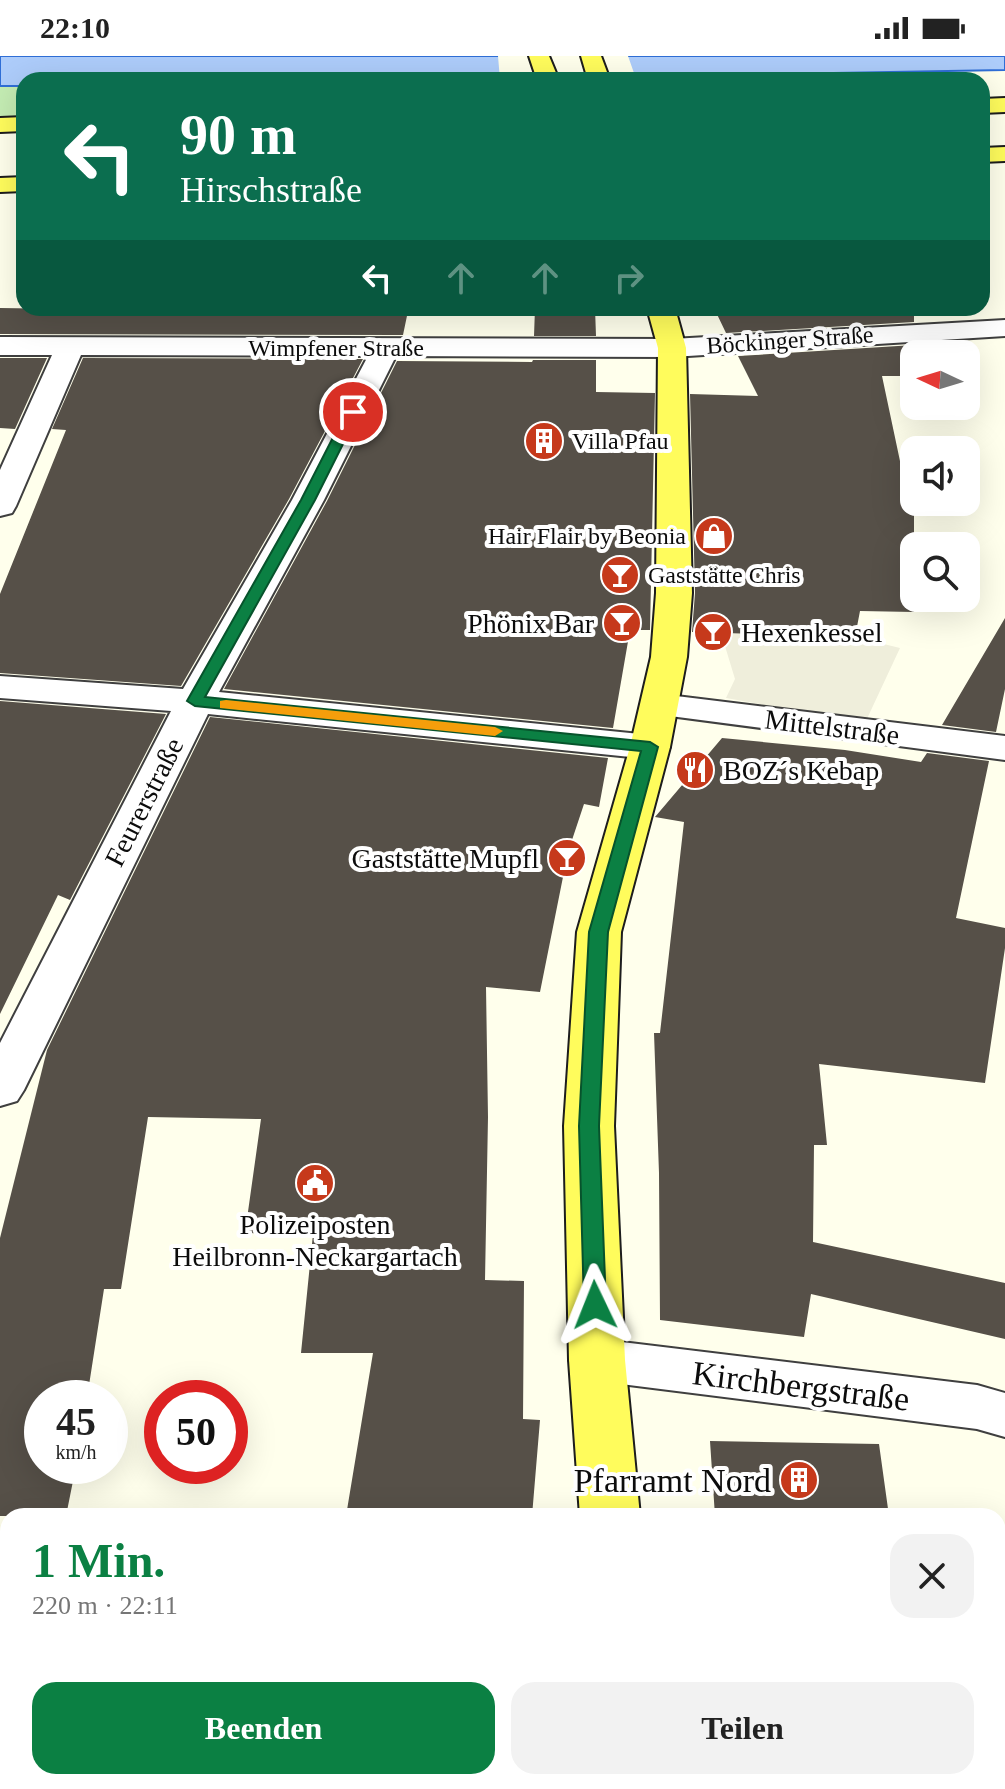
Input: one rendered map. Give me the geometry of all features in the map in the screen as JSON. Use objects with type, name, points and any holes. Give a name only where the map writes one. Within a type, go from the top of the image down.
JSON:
[{"type":"main road","points":[[609,1508],[597,1360],[589,1126],[599,932],[655,726],[669,657],[674,593],[672,348],[663,316]]},
{"type":"street","name":"Böckinger Straße","points":[[672,348],[1005,328]]},
{"type":"street","name":"Wimpfener Straße","points":[[0,346],[672,348]]},
{"type":"street","points":[[0,506],[70,347]]},
{"type":"street","name":"Feurerstraße","points":[[0,1090],[195,701],[308,500],[386,348]]},
{"type":"street","name":"Mittelstraße","points":[[0,687],[1005,748]]},
{"type":"street","name":"Kirchbergstraße","points":[[597,1360],[977,1407],[1005,1415]]},
{"type":"green space","points":[[0,86],[16,86],[16,120],[0,120]]},
{"type":"shaded area","points":[[788,630],[855,637],[900,648],[865,723],[726,698],[735,679],[721,633],[788,635]]},
{"type":"water","points":[[0,56],[1005,56],[1005,70],[16,72],[16,86],[0,86]]},
{"type":"pier","points":[[498,56],[628,56],[634,72],[499,72]]},
{"type":"building","points":[[0,308],[16,308],[16,316],[407,316],[403,335],[0,334]]},
{"type":"building","points":[[535,316],[595,316],[596,336],[534,336]]},
{"type":"building","points":[[718,316],[914,316],[914,322],[726,333]]},
{"type":"building","points":[[900,346],[900,376],[882,376],[900,461],[900,516],[914,516],[914,532],[900,532],[900,612],[860,611],[855,637],[788,630],[788,635],[692,632],[695,593],[690,394],[758,396],[738,356]]},
{"type":"building","points":[[0,358],[47,358],[15,429],[0,428]]},
{"type":"building","points":[[83,358],[363,359],[289,499],[181,686],[0,673],[0,594],[66,430],[52,429]]},
{"type":"building","points":[[596,360],[596,392],[655,393],[650,630],[630,630],[613,728],[224,689],[327,501],[397,361]]},
{"type":"building","points":[[1005,618],[1005,689],[996,732],[942,725]]},
{"type":"building","points":[[0,701],[166,714],[70,900],[58,895],[0,1014]]},
{"type":"building","points":[[210,717],[608,758],[599,807],[584,804],[568,852],[540,992],[486,987],[488,1117],[485,1280],[524,1281],[523,1419],[540,1420],[533,1508],[347,1508],[373,1353],[301,1353],[313,1234],[245,1233],[261,1119],[148,1117],[121,1289],[104,1289],[90,1380],[24,1380],[24,1484],[72,1484],[68,1508],[0,1508],[0,1238],[47,1050]]},
{"type":"building","points":[[722,738],[845,750],[921,762],[927,753],[989,761],[956,918],[1005,928],[1005,948],[985,1083],[819,1064],[827,1145],[814,1145],[813,1242],[1005,1283],[1005,1339],[811,1294],[804,1337],[660,1320],[654,1033],[660,1033],[684,822],[655,817]]},
{"type":"building","name":"Pfarramt Nord","points":[[710,1441],[879,1444],[888,1508],[714,1508]]},
{"type":"slow traffic","points":[[226,704],[495,731]]},
{"type":"place","name":"Villa Pfau","points":[[544,441]]},
{"type":"place","name":"Hair Flair by Beonia","points":[[714,536]]},
{"type":"place","name":"Gaststätte Chris","points":[[620,575]]},
{"type":"place","name":"Phönix Bar","points":[[622,623]]},
{"type":"place","name":"Hexenkessel","points":[[713,632]]},
{"type":"place","name":"BOZ´s Kebap","points":[[695,770]]},
{"type":"place","name":"Gaststätte Mupfl","points":[[567,858]]},
{"type":"place","name":"Polizeiposten Heilbronn-Neckargartach","points":[[315,1183]]},
{"type":"place","name":"Pfarramt Nord","points":[[799,1480]]},
{"type":"route","points":[[353,412],[308,500],[195,701],[650,747],[599,932],[589,1126],[595,1305]]}]
